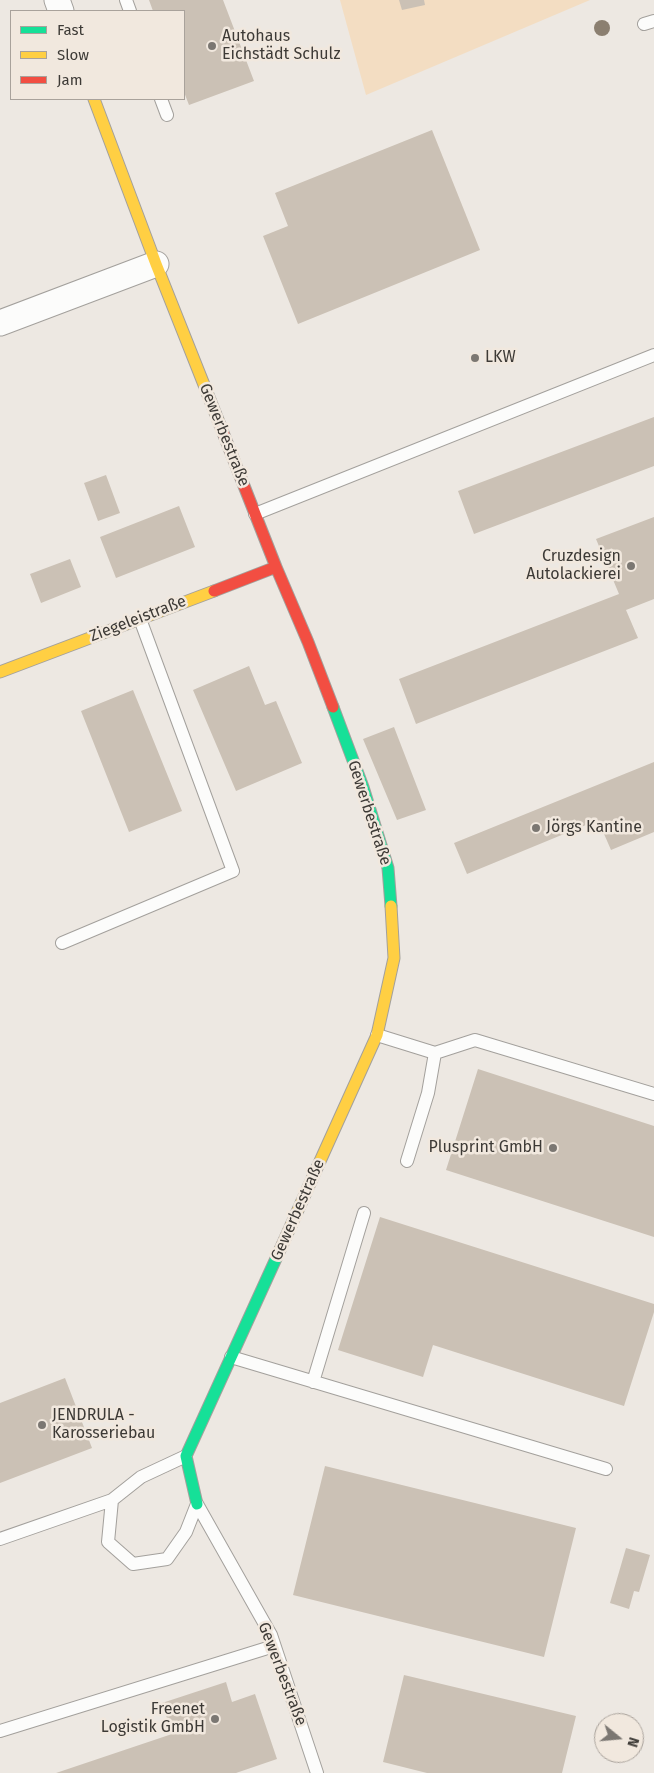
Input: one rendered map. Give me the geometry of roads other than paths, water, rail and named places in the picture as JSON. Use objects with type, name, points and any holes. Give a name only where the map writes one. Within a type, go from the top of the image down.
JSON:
[{"type":"street","name":"Gewerbestraße","points":[[94,100],[156,264],[276,567],[308,642],[363,787],[388,868],[394,958],[377,1035],[186,1456],[197,1504]]},
{"type":"street","points":[[0,323],[156,264]]},
{"type":"street","name":"Ziegeleistraße","points":[[0,672],[276,567]]},
{"type":"lane","points":[[161,100],[167,116]]},
{"type":"lane","points":[[255,514],[654,355]]},
{"type":"lane","points":[[62,943],[233,870],[140,619]]},
{"type":"lane","points":[[377,1035],[435,1053],[475,1040],[654,1094]]},
{"type":"lane","points":[[407,1161],[428,1093],[435,1053]]},
{"type":"lane","points":[[312,1382],[364,1213]]},
{"type":"lane","points":[[231,1357],[606,1469]]},
{"type":"lane","points":[[0,1539],[112,1500],[141,1478],[186,1456]]},
{"type":"lane","points":[[112,1500],[108,1542],[133,1564],[167,1559],[186,1532],[197,1504]]},
{"type":"lane","name":"Gewerbestraße","points":[[197,1504],[271,1635],[317,1773]]},
{"type":"lane","points":[[0,1731],[274,1646]]},
{"type":"place","name":"Autohaus Eichstädt Schulz","points":[[212,46]]},
{"type":"place","name":"LKW","points":[[475,358]]},
{"type":"place","name":"Cruzdesign Autolackierei","points":[[631,566]]},
{"type":"place","name":"Jörgs Kantine","points":[[536,828]]},
{"type":"place","name":"Plusprint GmbH","points":[[553,1148]]},
{"type":"place","name":"JENDRULA - Karosseriebau","points":[[42,1425]]},
{"type":"place","name":"Freenet Logistik GmbH","points":[[215,1719]]}]
